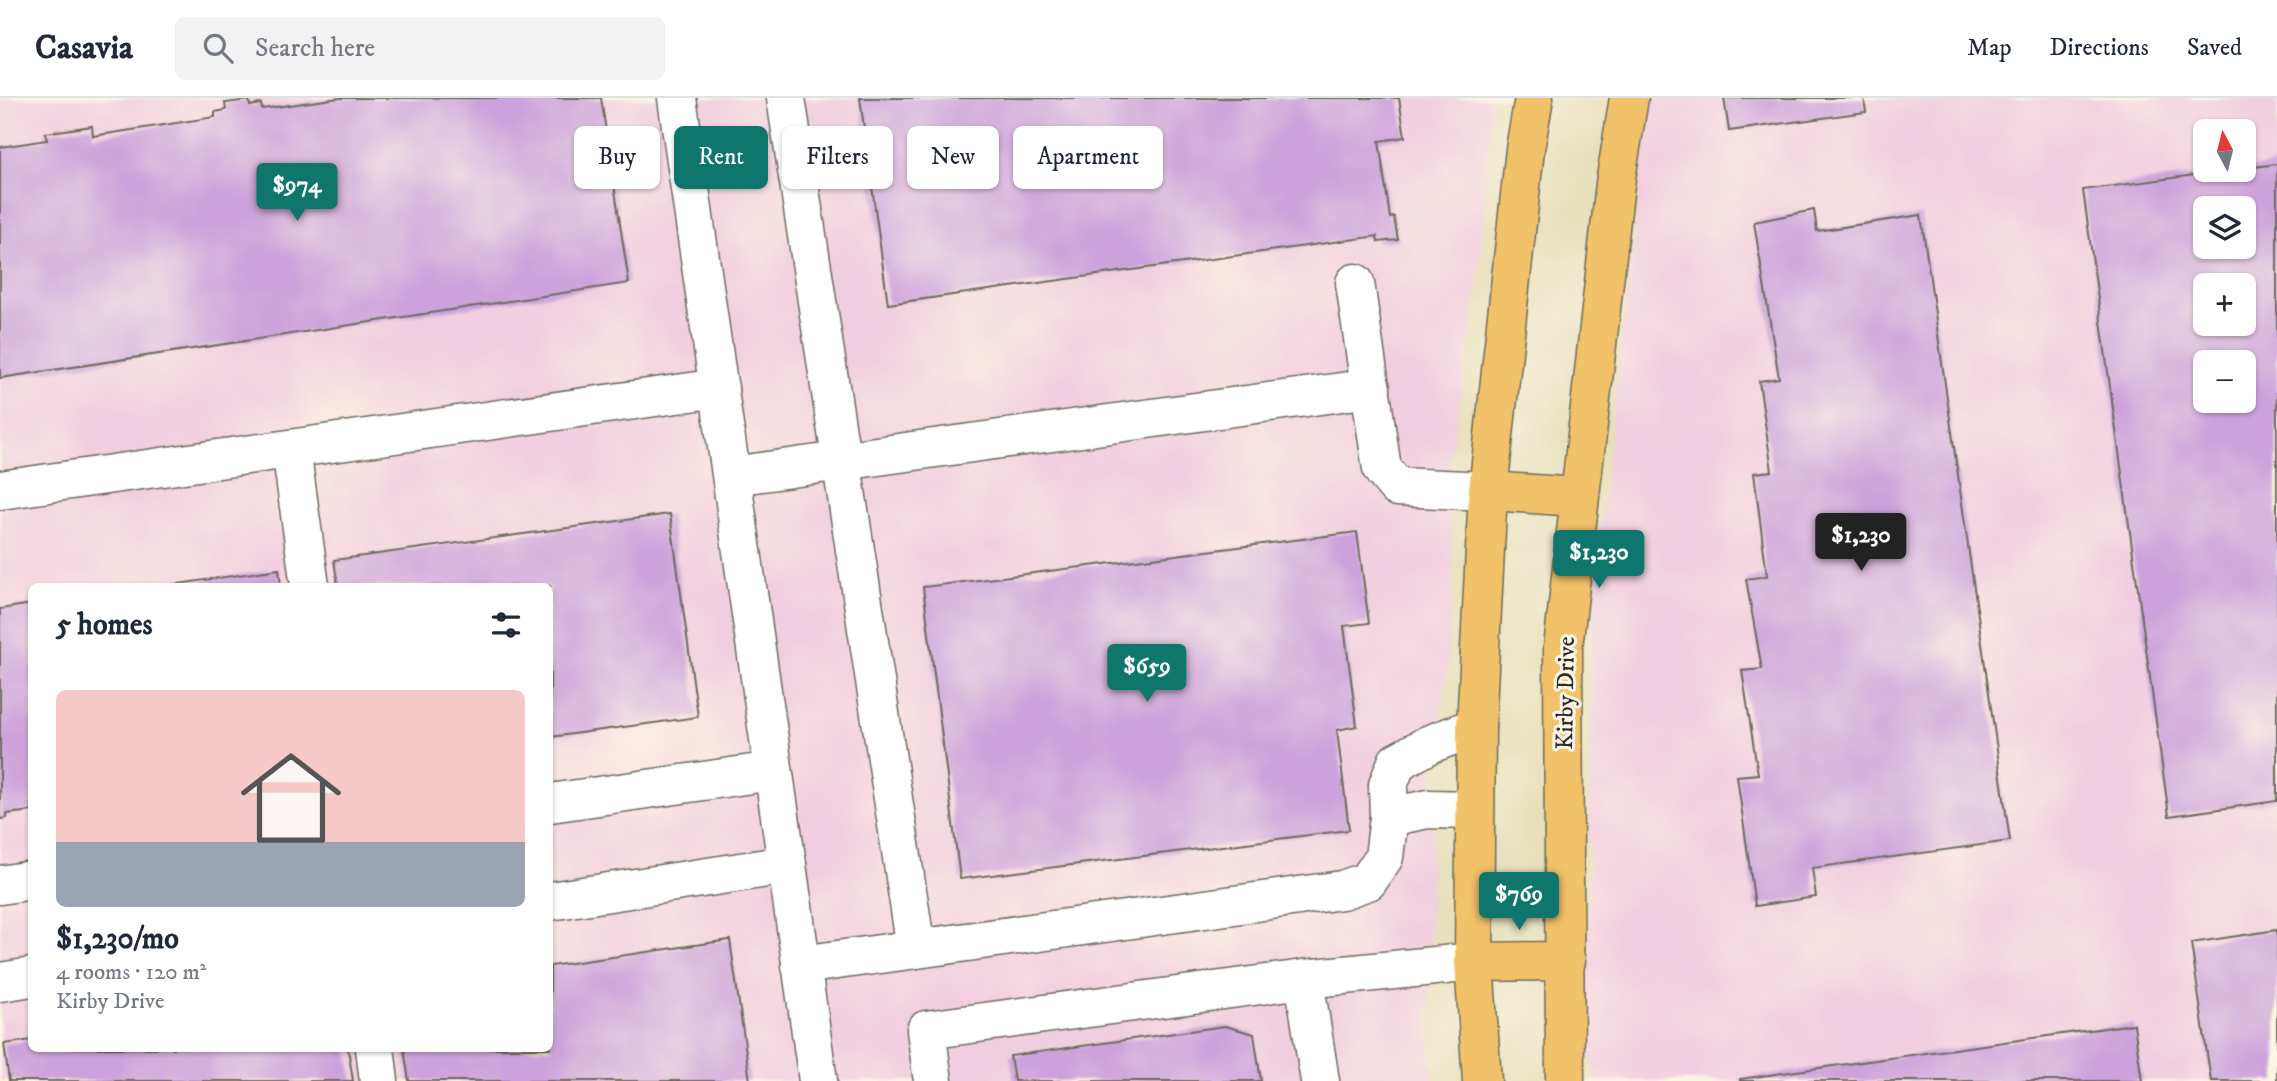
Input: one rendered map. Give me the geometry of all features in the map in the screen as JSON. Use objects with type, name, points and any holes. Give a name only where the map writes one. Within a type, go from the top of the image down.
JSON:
[{"type":"main road","points":[[1482,1081],[1474,962],[1475,810],[1476,727],[1488,491],[1525,149],[1534,98]]},
{"type":"main road","name":"Kirby Drive","points":[[1565,1081],[1563,648],[1615,184],[1629,98]]},
{"type":"main road","points":[[1488,491],[1579,497]]},
{"type":"main road","points":[[1474,962],[1566,961]]},
{"type":"lane","points":[[677,98],[818,1081]]},
{"type":"lane","points":[[786,98],[916,949]]},
{"type":"lane","points":[[1355,283],[1382,469],[1397,487],[1488,491]]},
{"type":"lane","points":[[0,490],[719,388]]},
{"type":"lane","points":[[732,476],[1371,388]]},
{"type":"lane","points":[[291,449],[310,583]]},
{"type":"lane","points":[[801,965],[1342,890],[1368,881],[1384,857],[1389,817],[1388,785],[1397,762],[1430,744],[1476,727]]},
{"type":"lane","points":[[553,803],[774,771]]},
{"type":"lane","points":[[1389,817],[1428,809],[1475,810]]},
{"type":"lane","points":[[553,901],[787,865]]},
{"type":"lane","points":[[0,885],[28,881]]},
{"type":"lane","points":[[933,1081],[926,1030],[1304,979],[1474,962]]},
{"type":"lane","points":[[0,982],[28,978]]},
{"type":"lane","points":[[1304,979],[1320,1081]]},
{"type":"lane","points":[[375,1052],[379,1081]]},
{"type":"shaded area","points":[[0,98],[1492,98],[1478,288],[1450,460],[1453,604],[1441,725],[1433,769],[1429,1015],[1433,1081],[0,1081]]},
{"type":"shaded area","points":[[1650,98],[2277,98],[2277,1081],[1594,1081],[1588,995],[1591,601]]},
{"type":"building","points":[[339,98],[601,98],[605,126],[574,126],[574,189],[615,189],[629,283],[0,378],[0,147],[47,140],[45,133],[92,126],[93,136],[215,117],[215,112],[226,110],[225,103],[249,100],[250,106],[261,104],[262,109]]},
{"type":"building","points":[[860,98],[1399,98],[1405,137],[1379,141],[1390,218],[1394,217],[1398,240],[1378,242],[1377,236],[888,304],[872,189],[893,189],[893,126],[864,126]]},
{"type":"building","points":[[1724,98],[1864,98],[1866,112],[1729,131]]},
{"type":"building","points":[[2277,164],[2277,801],[2169,816],[2083,190],[2193,175],[2193,182],[2256,182],[2256,167]]},
{"type":"building","points":[[1814,210],[1817,231],[1921,215],[2010,841],[1812,868],[1816,897],[1755,906],[1737,776],[1758,774],[1742,671],[1762,669],[1746,579],[1767,576],[1754,473],[1772,471],[1759,381],[1779,378],[1754,222]]},
{"type":"building","points":[[670,514],[698,717],[553,737],[553,583],[338,583],[334,560]]},
{"type":"building","points":[[1357,532],[1369,623],[1344,626],[1357,726],[1337,730],[1349,830],[960,879],[923,587]]},
{"type":"building","points":[[279,569],[281,583],[184,583]]},
{"type":"building","points":[[28,605],[28,811],[7,814],[7,818],[0,819],[0,609]]},
{"type":"building","points":[[2277,930],[2277,1081],[2211,1081],[2191,943]]},
{"type":"building","points":[[730,940],[750,1081],[409,1081],[405,1052],[553,1052],[553,966]]},
{"type":"building","points":[[2134,1024],[2142,1081],[1740,1081],[1740,1079]]},
{"type":"building","points":[[1225,1026],[1254,1034],[1261,1081],[1014,1081],[1010,1056]]},
{"type":"building","points":[[28,1041],[28,1052],[349,1052],[353,1081],[9,1081],[4,1044]]}]
